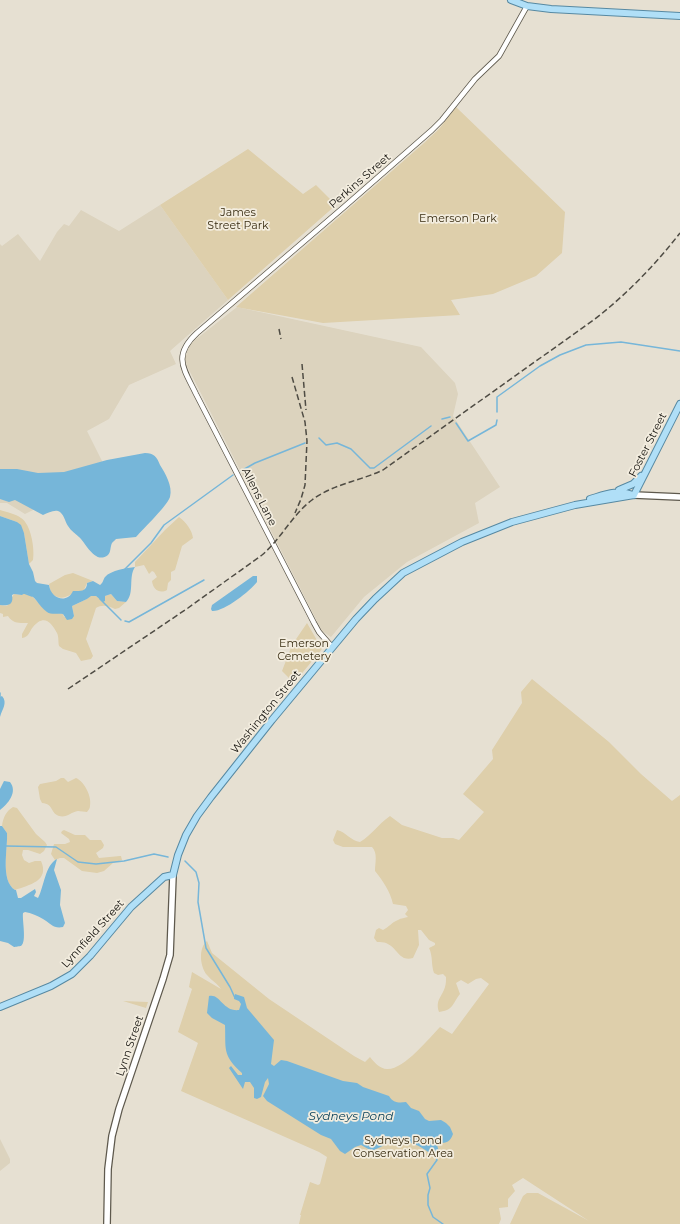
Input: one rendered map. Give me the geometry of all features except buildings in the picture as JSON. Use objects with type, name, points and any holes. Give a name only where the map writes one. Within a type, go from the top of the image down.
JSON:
[{"type":"main road","points":[[511,0],[527,6],[551,9],[680,16]]},
{"type":"main road","name":"Foster Street","points":[[634,495],[680,404]]},
{"type":"main road","points":[[610,493],[633,484],[646,470]]},
{"type":"main road","name":"Washington Street","points":[[173,875],[178,855],[186,835],[197,816],[272,720],[332,647],[365,609],[397,578],[410,568],[481,534],[514,521],[610,493],[626,492],[634,495]]},
{"type":"main road","name":"Washington Street","points":[[575,504],[634,495],[680,497]]},
{"type":"main road","name":"Lynnfield Street","points":[[0,1007],[51,986],[72,974],[90,956],[131,907],[164,877],[173,875]]},
{"type":"main road","name":"Lynn Street","points":[[107,1224],[108,1157],[114,1127],[170,955],[173,875]]},
{"type":"street","name":"Perkins Street","points":[[183,350],[188,342],[202,329],[323,226],[432,130],[476,79],[499,56],[527,6]]},
{"type":"street","name":"Allens Lane","points":[[183,350],[182,363],[196,394],[314,623],[319,632],[332,647]]},
{"type":"shaded area","points":[[160,205],[228,300],[170,351],[176,364],[129,385],[109,419],[87,431],[108,473],[25,514],[7,503],[0,503],[0,244],[2,246],[18,234],[40,261],[57,232],[64,224],[69,226],[81,210],[119,231]]},
{"type":"shaded area","points":[[237,307],[421,347],[455,383],[458,394],[453,416],[500,487],[475,503],[479,523],[407,562],[364,597],[331,637],[322,631],[187,366],[185,358],[190,344]]},
{"type":"shaded area","points":[[0,1139],[10,1159],[10,1163],[0,1171]]},
{"type":"green space","name":"Emerson Park","points":[[456,107],[565,212],[562,253],[536,276],[493,294],[451,300],[460,315],[323,323],[236,307],[424,143],[439,129]]},
{"type":"green space","name":"James Street Park","points":[[248,149],[303,194],[316,185],[336,205],[228,300],[160,205]]},
{"type":"green space","points":[[0,510],[19,517],[24,521],[30,531],[32,537],[33,560],[29,564],[24,533],[17,522],[0,516]]},
{"type":"green space","points":[[179,517],[188,526],[193,538],[182,546],[175,570],[171,572],[171,580],[168,583],[167,590],[162,592],[154,587],[152,581],[157,577],[154,572],[152,571],[149,574],[144,565],[135,567],[135,562]]},
{"type":"green space","points":[[73,573],[93,581],[87,583],[84,590],[81,592],[78,591],[61,598],[51,593],[49,584],[65,575]]},
{"type":"green space","points":[[25,592],[29,593],[46,611],[63,614],[64,617],[74,616],[72,606],[87,599],[91,595],[100,599],[111,594],[117,601],[126,602],[119,608],[115,609],[106,606],[96,608],[86,639],[93,656],[91,659],[81,661],[76,653],[63,649],[59,646],[57,633],[47,621],[44,620],[37,623],[28,635],[22,638],[22,634],[28,623],[14,622],[8,616],[3,617],[3,614],[0,613],[0,605],[7,606],[14,594],[22,595]]},
{"type":"green space","name":"Emerson Cemetery","points":[[307,623],[322,649],[294,683],[282,671],[292,645]]},
{"type":"green space","name":"Sydneys Pond Conservation Area","points":[[532,679],[609,742],[641,774],[672,801],[680,795],[680,1224],[510,1224],[523,1196],[527,1193],[538,1193],[589,1221],[523,1178],[512,1185],[515,1191],[508,1199],[508,1207],[499,1208],[501,1219],[499,1224],[299,1224],[300,1215],[310,1182],[318,1185],[320,1184],[327,1157],[319,1152],[181,1091],[198,1043],[178,1032],[192,989],[189,987],[192,972],[221,989],[205,972],[201,958],[202,948],[207,941],[212,953],[269,999],[354,1056],[365,1062],[370,1057],[377,1065],[384,1069],[394,1068],[408,1059],[440,1027],[452,1034],[489,984],[481,978],[468,984],[461,980],[456,983],[460,994],[452,1006],[447,1010],[439,1012],[438,1001],[445,987],[446,977],[443,974],[438,975],[434,973],[429,948],[435,945],[435,943],[429,940],[421,930],[418,930],[419,945],[413,958],[408,959],[401,956],[390,945],[383,942],[377,942],[374,938],[376,930],[379,928],[383,930],[396,921],[408,917],[405,914],[408,910],[406,906],[393,904],[386,886],[375,871],[376,855],[372,847],[343,847],[335,844],[333,840],[337,830],[360,842],[390,816],[402,825],[442,838],[453,838],[459,840],[484,812],[463,794],[493,759],[492,750],[522,703],[521,692]]},
{"type":"green space","points":[[64,778],[68,782],[76,778],[85,786],[90,798],[90,808],[87,812],[78,811],[64,816],[59,816],[54,813],[48,805],[42,803],[38,787],[40,784],[56,781]]},
{"type":"green space","points":[[13,807],[17,808],[36,834],[47,845],[44,851],[40,854],[23,850],[22,855],[24,860],[29,863],[41,861],[43,873],[37,881],[15,890],[10,885],[6,872],[7,833],[2,826],[5,815]]},
{"type":"green space","points":[[64,830],[75,835],[85,835],[90,840],[101,840],[104,845],[103,848],[96,853],[99,858],[121,856],[122,860],[113,863],[104,871],[97,873],[82,871],[64,858],[55,860],[51,854],[54,844],[65,844],[70,842],[69,839],[61,833]]},
{"type":"green space","points":[[123,1001],[148,1002],[146,1008]]},
{"type":"water","points":[[145,453],[155,456],[158,460],[169,484],[171,493],[170,497],[160,511],[136,537],[116,539],[112,543],[109,554],[103,557],[99,557],[91,552],[82,540],[69,528],[60,512],[54,511],[43,515],[15,500],[9,502],[0,499],[0,469],[17,469],[38,473],[64,472],[107,460]]},
{"type":"water","points":[[0,516],[21,525],[24,533],[29,564],[35,581],[37,583],[49,585],[50,590],[56,596],[63,599],[67,598],[73,591],[81,591],[86,588],[87,583],[93,581],[100,585],[105,577],[111,573],[135,567],[132,575],[129,598],[126,602],[117,601],[111,594],[105,596],[105,601],[103,602],[96,596],[91,596],[72,606],[74,616],[72,619],[67,620],[63,614],[47,612],[32,596],[25,593],[22,595],[14,594],[12,595],[12,601],[10,604],[0,605]]},
{"type":"water","points":[[253,576],[257,576],[257,582],[249,590],[230,605],[212,611],[212,605]]},
{"type":"water","points":[[2,696],[5,704],[0,717],[0,697]]},
{"type":"water","points":[[4,781],[10,782],[13,790],[11,798],[0,810],[0,789]]},
{"type":"water","points":[[0,826],[2,826],[7,833],[6,872],[10,885],[16,890],[18,898],[21,898],[35,889],[36,892],[34,896],[38,898],[47,871],[57,859],[54,870],[61,890],[60,905],[65,923],[63,927],[55,927],[39,917],[25,912],[23,913],[23,944],[15,947],[0,941]]},
{"type":"water","name":"Sydneys Pond","points":[[235,994],[244,997],[247,1008],[274,1040],[271,1064],[274,1066],[281,1060],[287,1061],[343,1081],[357,1083],[363,1087],[389,1096],[394,1101],[406,1102],[411,1108],[419,1111],[425,1119],[429,1121],[441,1120],[450,1127],[453,1134],[448,1142],[439,1143],[437,1145],[440,1155],[437,1158],[434,1157],[415,1145],[398,1141],[389,1143],[372,1151],[361,1145],[345,1154],[340,1151],[331,1139],[321,1135],[267,1101],[263,1096],[269,1084],[268,1078],[265,1082],[261,1097],[257,1099],[254,1098],[254,1088],[250,1082],[245,1082],[243,1089],[229,1068],[231,1066],[238,1075],[242,1075],[242,1073],[231,1061],[226,1051],[225,1025],[212,1018],[207,1013],[209,996],[216,997],[229,1008],[239,1010],[241,1004],[239,1001],[234,999]]},
{"type":"waterway","points":[[497,412],[497,397],[540,366],[560,355],[586,345],[621,342],[680,351]]},
{"type":"waterway","points":[[442,419],[450,417]]},
{"type":"waterway","points":[[456,423],[468,441],[496,425],[497,420]]},
{"type":"waterway","points":[[319,438],[326,445],[337,443],[351,449],[370,468],[374,468],[431,426]]},
{"type":"waterway","points":[[241,471],[255,463],[305,443]]},
{"type":"waterway","points":[[125,569],[151,543],[164,525],[233,475]]},
{"type":"waterway","points":[[125,621],[129,622],[204,580]]},
{"type":"waterway","points":[[24,593],[32,596]]},
{"type":"waterway","points":[[100,599],[121,620]]},
{"type":"waterway","points":[[0,693],[0,699]]},
{"type":"waterway","points":[[6,846],[56,847],[78,862],[96,864],[124,861],[154,854],[168,857]]},
{"type":"waterway","points":[[185,861],[196,872],[199,883],[198,902],[206,948],[235,998]]},
{"type":"waterway","points":[[435,1156],[437,1160],[427,1174],[430,1188],[428,1205],[433,1217],[443,1224]]},
{"type":"railway","points":[[68,689],[188,608],[262,555],[269,549],[298,513],[312,500],[338,486],[383,470],[595,319],[619,299],[640,278],[680,233]]},
{"type":"railway","points":[[279,329],[281,339]]},
{"type":"railway","points":[[302,364],[306,410]]},
{"type":"railway","points":[[292,377],[305,422],[307,441],[305,485],[295,513]]}]
